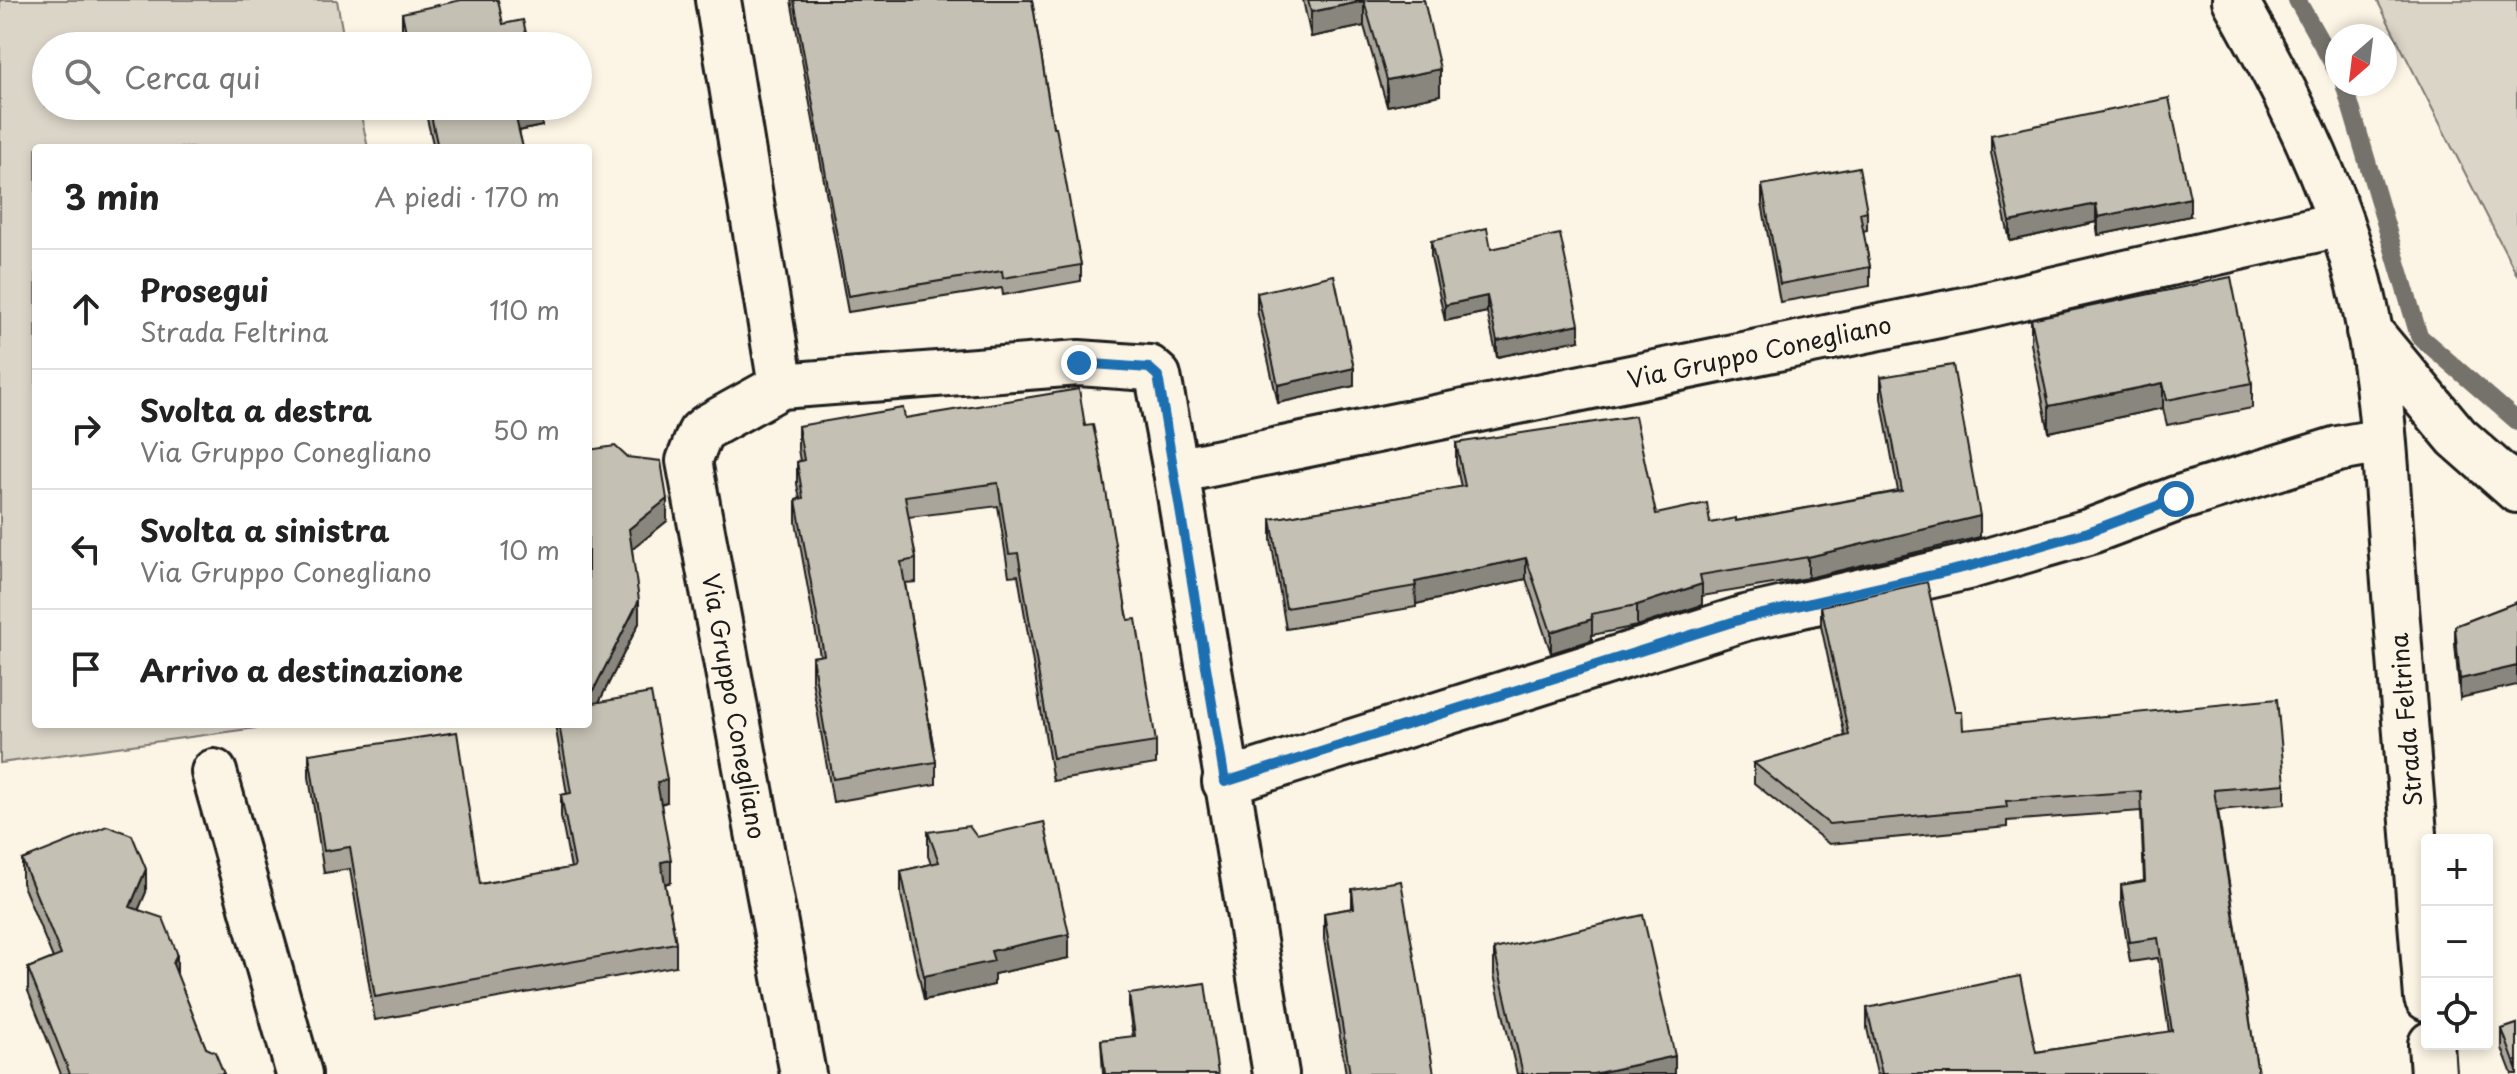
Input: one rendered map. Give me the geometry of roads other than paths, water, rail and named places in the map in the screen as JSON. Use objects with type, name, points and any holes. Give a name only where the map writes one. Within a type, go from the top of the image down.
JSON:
[{"type":"street","points":[[718,0],[781,386]]},
{"type":"street","name":"Strada Feltrina","points":[[2235,0],[2291,103],[2340,224],[2359,282],[2369,331],[2383,441],[2425,978]]},
{"type":"street","name":"Via Gruppo Conegliano","points":[[1176,471],[1973,308],[2340,224]]},
{"type":"street","points":[[2369,331],[2457,437],[2517,490]]},
{"type":"street","name":"Via Gruppo Conegliano","points":[[803,1074],[689,461],[700,433],[707,427],[781,386],[1079,363],[1149,368],[1158,376],[1276,1074]]},
{"type":"street","points":[[1225,782],[1745,618],[1967,567],[2088,532],[2176,499],[2338,449],[2383,441]]},
{"type":"street","points":[[214,772],[299,1074]]},
{"type":"street","points":[[2431,1050],[2433,1074]]},
{"type":"waterway","points":[[2297,0],[2325,50]]},
{"type":"waterway","points":[[2348,96],[2419,336],[2517,421]]}]
